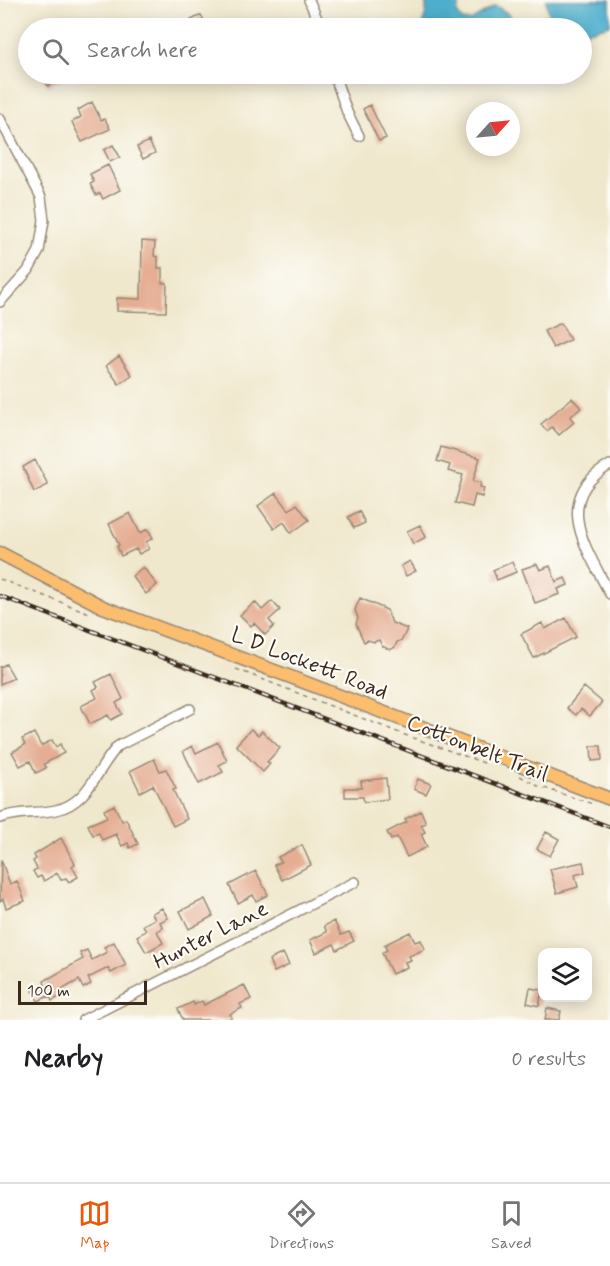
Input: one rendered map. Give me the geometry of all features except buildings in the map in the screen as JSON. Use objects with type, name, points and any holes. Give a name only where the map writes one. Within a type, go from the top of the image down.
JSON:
[{"type":"main road","name":"L D Lockett Road","points":[[0,553],[103,607],[610,799]]},
{"type":"street","points":[[309,0],[317,18]]},
{"type":"street","points":[[337,84],[347,112],[359,136]]},
{"type":"street","points":[[0,119],[44,207],[44,228],[39,251],[28,271],[0,302]]},
{"type":"street","points":[[610,465],[593,476],[587,483],[577,511],[580,534],[610,594]]},
{"type":"street","points":[[0,818],[17,812],[56,810],[73,803],[86,791],[108,756],[118,746],[190,709]]},
{"type":"street","name":"Hunter Lane","points":[[83,1020],[355,882]]},
{"type":"path","points":[[0,579],[95,615]]},
{"type":"path","name":"Cottonbelt Trail","points":[[236,668],[405,735],[487,764]]},
{"type":"path","name":"Cottonbelt Trail","points":[[515,774],[538,786],[597,806]]},
{"type":"water","points":[[425,0],[460,0],[457,13],[461,18],[425,18]]},
{"type":"water","points":[[546,0],[610,0],[610,25],[592,30],[592,18],[550,18]]},
{"type":"water","points":[[495,6],[511,18],[476,18]]},
{"type":"railway","points":[[0,596],[610,827]]}]
